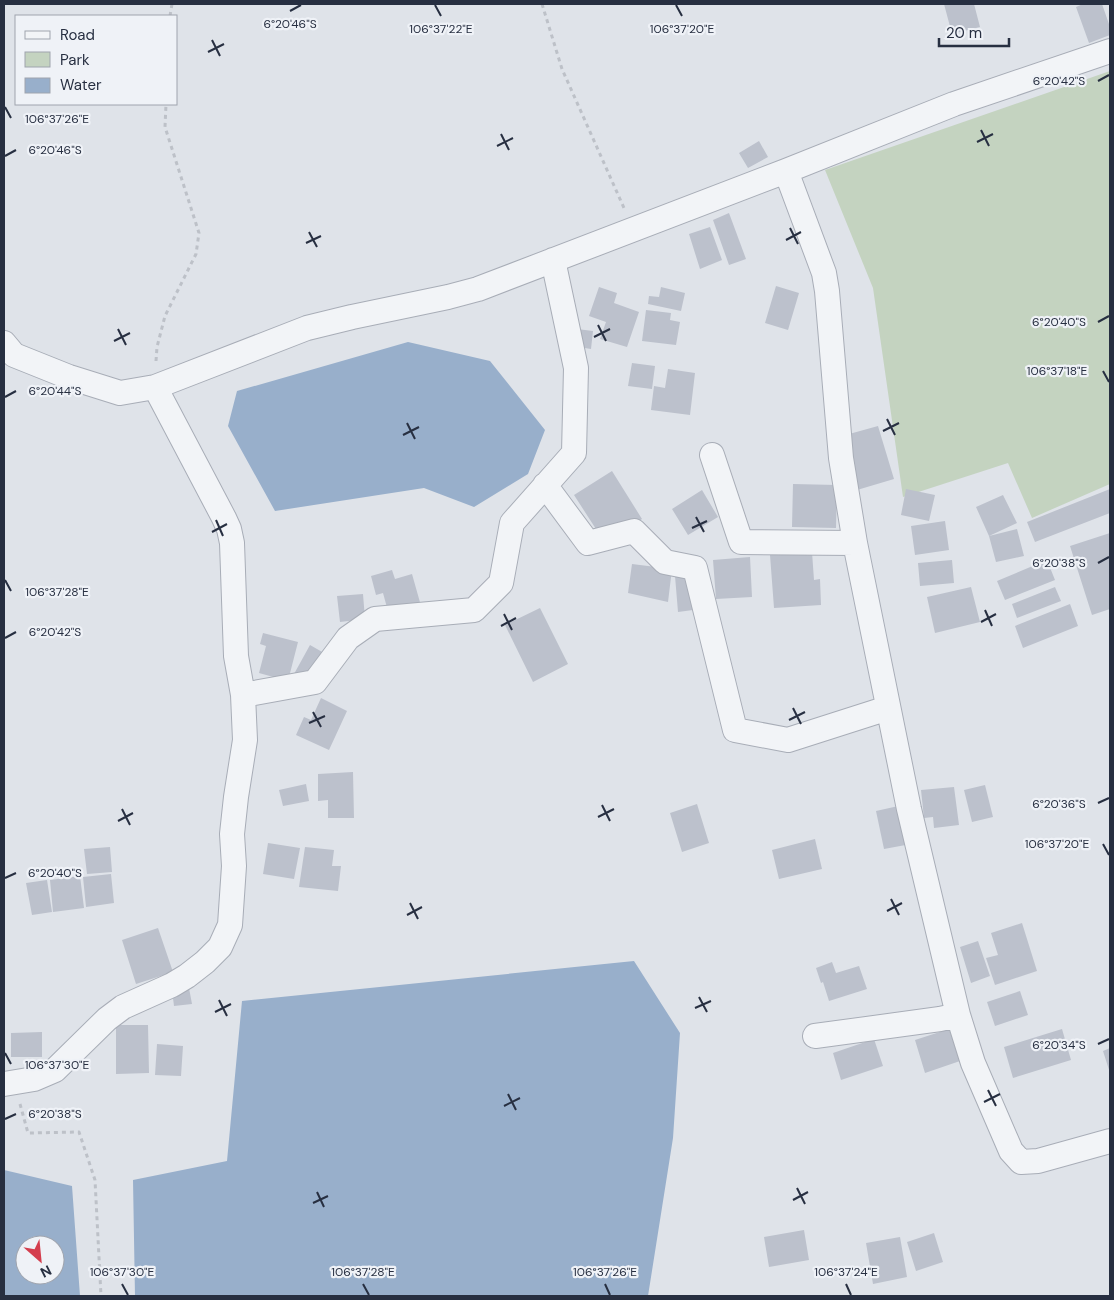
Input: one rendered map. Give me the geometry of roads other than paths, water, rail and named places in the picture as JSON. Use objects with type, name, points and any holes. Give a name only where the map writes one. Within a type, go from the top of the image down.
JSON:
[{"type":"street","points":[[7,349],[69,377],[120,393],[155,387],[307,328],[478,289],[786,171],[954,104],[1110,51]]},
{"type":"street","points":[[786,171],[824,274],[841,458],[854,543],[909,809],[958,1015],[973,1063],[1011,1151],[1021,1162],[1038,1161],[1110,1141]]},
{"type":"street","points":[[243,695],[315,682],[348,638],[375,619],[474,610],[501,583],[512,522],[574,453],[576,368],[553,260]]},
{"type":"street","points":[[8,1083],[34,1079],[56,1070],[107,1019],[123,1006],[187,976],[205,962],[220,947],[230,926],[234,866],[232,834],[245,740],[243,695],[236,656],[232,542],[229,529],[155,387]]},
{"type":"street","points":[[712,455],[741,542],[854,543]]},
{"type":"street","points":[[545,485],[588,543],[634,530],[665,562],[696,568],[735,730],[788,740],[888,708]]},
{"type":"street","points":[[816,1036],[958,1015]]},
{"type":"water","points":[[408,342],[490,361],[545,430],[528,474],[474,507],[424,488],[275,511],[228,426],[237,391]]},
{"type":"water","points":[[634,961],[680,1033],[673,1138],[648,1296],[135,1296],[133,1180],[227,1161],[242,1001]]},
{"type":"water","points":[[4,1170],[72,1186],[80,1296],[4,1296]]}]
